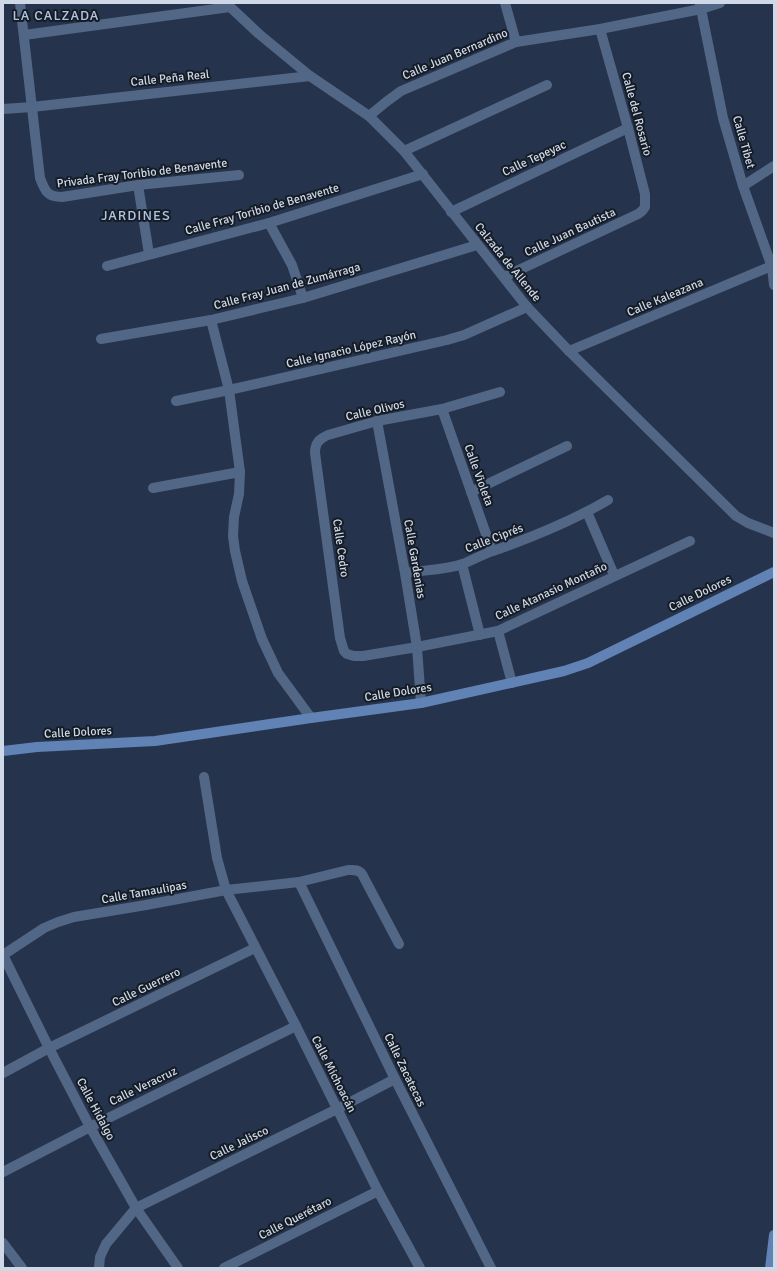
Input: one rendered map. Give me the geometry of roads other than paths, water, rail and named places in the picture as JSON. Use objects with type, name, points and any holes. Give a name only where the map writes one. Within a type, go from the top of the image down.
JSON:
[{"type":"street","points":[[20,3],[32,107]]},
{"type":"street","points":[[505,3],[516,42]]},
{"type":"street","name":"Calle Juan Bernardino","points":[[369,116],[401,91],[516,42],[600,29],[700,6],[720,3]]},
{"type":"street","points":[[24,35],[228,5]]},
{"type":"street","name":"Calzada de Allende","points":[[228,5],[259,34],[310,76],[369,116],[404,151],[527,308],[569,352],[736,516],[748,523],[774,533]]},
{"type":"street","name":"Calle Tibet","points":[[700,6],[723,118],[743,186],[773,266],[774,285]]},
{"type":"street","name":"Calle del Rosario","points":[[600,29],[645,194],[645,207]]},
{"type":"street","name":"Calle Peña Real","points":[[3,109],[310,76]]},
{"type":"street","points":[[404,151],[547,85]]},
{"type":"street","name":"Privada Fray Toribio de Benavente","points":[[32,107],[40,178],[48,194],[55,197],[138,185],[240,175]]},
{"type":"street","name":"Calle Tepeyac","points":[[451,212],[628,128]]},
{"type":"street","points":[[743,186],[774,166]]},
{"type":"street","name":"Calle Fray Toribio de Benavente","points":[[107,266],[269,223],[423,174]]},
{"type":"street","points":[[138,185],[149,254]]},
{"type":"street","name":"Calle Juan Bautista","points":[[504,277],[638,214],[645,207]]},
{"type":"street","points":[[269,223],[292,265],[303,298]]},
{"type":"street","name":"Calle Fray Juan de Zumárraga","points":[[101,339],[211,320],[303,298],[477,245]]},
{"type":"street","name":"Calle Kaleazana","points":[[569,352],[773,266]]},
{"type":"street","name":"Calle Ignacio López Rayón","points":[[176,401],[448,340],[464,335],[527,308]]},
{"type":"street","points":[[211,320],[229,390],[240,472],[239,494],[234,517],[234,536],[235,551],[242,580],[262,639],[278,673],[311,718]]},
{"type":"street","name":"Calle Olivos","points":[[316,444],[321,438],[328,435],[377,421],[442,409],[500,392]]},
{"type":"street","name":"Calle Violeta","points":[[442,409],[492,551]]},
{"type":"street","name":"Calle Gardenias","points":[[377,421],[417,647],[421,703]]},
{"type":"street","name":"Calle Cedro","points":[[316,444],[315,453],[340,638],[344,651],[347,654]]},
{"type":"street","points":[[471,492],[567,446]]},
{"type":"street","points":[[153,488],[240,472]]},
{"type":"street","name":"Calle Ciprés","points":[[405,573],[462,564],[492,551],[515,544],[587,512],[608,500]]},
{"type":"street","points":[[587,512],[614,576]]},
{"type":"street","name":"Calle Atanasio Montaño","points":[[347,654],[363,656],[498,631],[690,541]]},
{"type":"street","points":[[462,564],[480,635]]},
{"type":"street","name":"Calle Dolores","points":[[3,751],[37,747],[156,741],[421,703],[564,671],[588,662],[774,572]]},
{"type":"street","points":[[498,631],[512,683]]},
{"type":"street","name":"Calle Michoacán","points":[[204,777],[217,858],[226,890],[378,1191],[420,1268]]},
{"type":"street","name":"Calle Tamaulipas","points":[[3,955],[44,928],[74,917],[226,890],[299,882],[348,870],[358,871],[365,880],[399,944]]},
{"type":"street","name":"Calle Zacatecas","points":[[299,882],[395,1079],[491,1268]]},
{"type":"street","name":"Calle Guerrero","points":[[3,1073],[49,1048],[255,948]]},
{"type":"street","name":"Calle Hidalgo","points":[[3,955],[90,1127],[136,1208],[178,1268]]},
{"type":"street","name":"Calle Veracruz","points":[[3,1172],[90,1127],[296,1026]]},
{"type":"street","name":"Calle Jalisco","points":[[99,1268],[100,1257],[106,1244],[136,1208],[395,1079]]},
{"type":"street","name":"Calle Querétaro","points":[[224,1268],[378,1191]]},
{"type":"street","points":[[770,1268],[773,1256],[774,1235]]},
{"type":"street","points":[[3,1243],[22,1268]]},
{"type":"district","name":"LA CALZADA","points":[[56,15]]},
{"type":"district","name":"JARDINES","points":[[136,215]]}]
